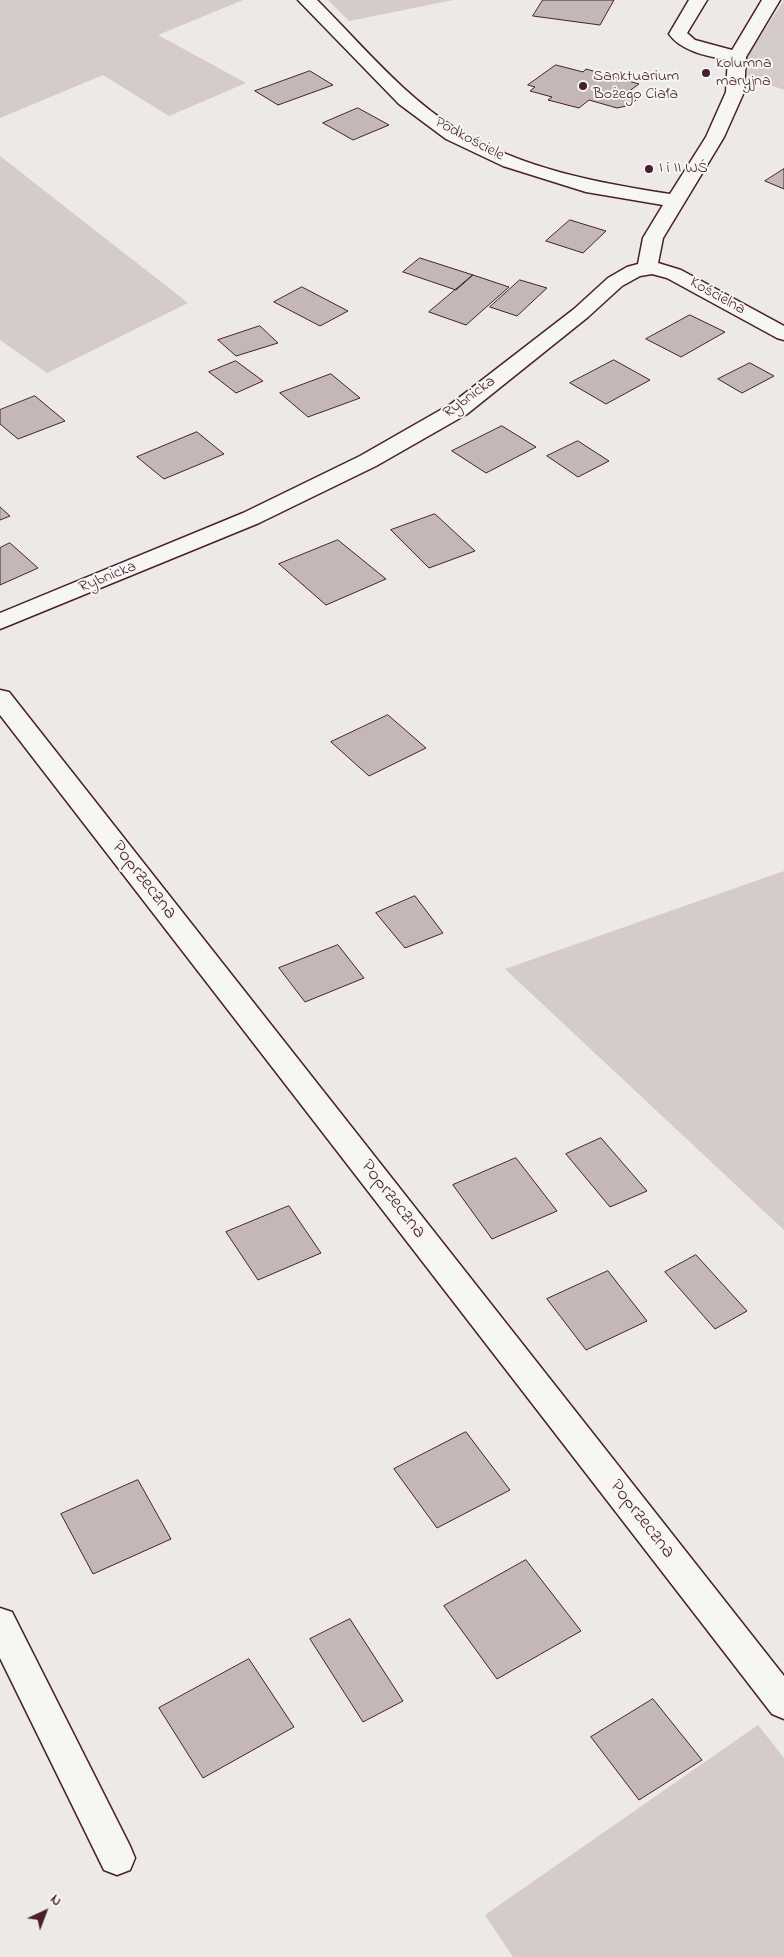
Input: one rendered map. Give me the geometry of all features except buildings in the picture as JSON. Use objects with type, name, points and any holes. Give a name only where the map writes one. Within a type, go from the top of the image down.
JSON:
[{"type":"street","name":"Podkościele","points":[[307,0],[406,100],[453,135],[510,162],[593,188],[675,201]]},
{"type":"street","points":[[647,268],[652,238],[715,137],[735,92],[737,57],[771,0]]},
{"type":"street","points":[[694,4],[678,34],[689,44],[737,57]]},
{"type":"street","name":"Kościelna","points":[[647,268],[674,274],[784,334]]},
{"type":"street","name":"Rybnicka","points":[[0,622],[251,518],[368,461],[459,409],[622,278],[634,271],[647,268]]},
{"type":"street","name":"Poprzeczna","points":[[0,698],[784,1703]]},
{"type":"street","points":[[0,1623],[117,1858]]},
{"type":"shaded area","points":[[0,0],[243,0],[158,35],[246,83],[169,116],[103,75],[0,118]]},
{"type":"shaded area","points":[[328,0],[453,0],[349,21]]},
{"type":"shaded area","points":[[784,0],[784,90],[748,77],[746,58]]},
{"type":"shaded area","points":[[0,156],[188,303],[47,373],[0,340]]},
{"type":"shaded area","points":[[784,871],[784,1230],[505,969]]},
{"type":"shaded area","points":[[758,1725],[784,1758],[784,1957],[513,1957],[485,1915]]},
{"type":"place","name":"kolumna maryjna","points":[[706,73]]},
{"type":"place","name":"Sanktuarium Bożego Ciała","points":[[583,86]]},
{"type":"place","name":"I i II WŚ","points":[[649,169]]}]
